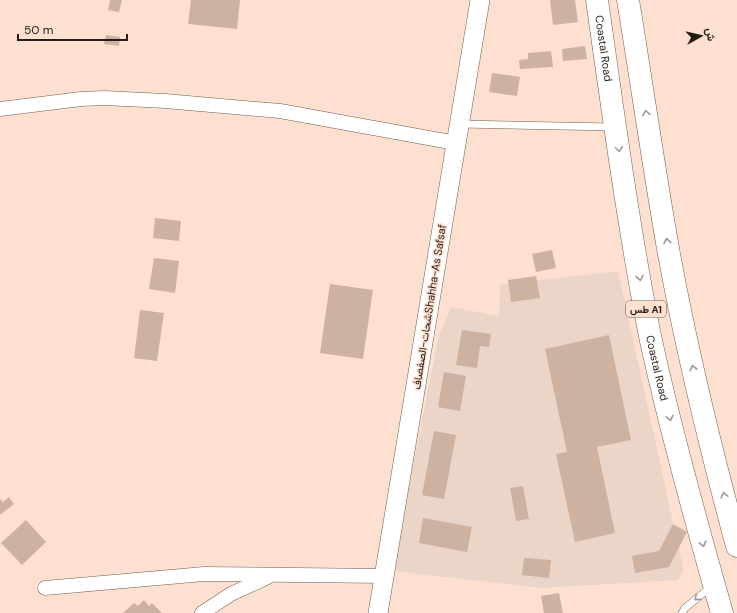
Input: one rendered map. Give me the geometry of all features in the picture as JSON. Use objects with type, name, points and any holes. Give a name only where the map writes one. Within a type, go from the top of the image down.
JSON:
[{"type":"highway","name":"Coastal Road","points":[[597,0],[628,213],[651,336],[677,447],[722,613]]},
{"type":"highway","name":"طس A1","points":[[628,0],[671,262],[705,418],[737,546]]},
{"type":"main road","name":"شحات-الصفصافShahha-As Safsaf","points":[[378,613],[480,0]]},
{"type":"street","points":[[0,108],[81,99],[104,98],[165,100],[280,111],[456,143]]},
{"type":"street","points":[[45,588],[204,574],[384,576]]},
{"type":"street","points":[[202,613],[231,594],[272,575]]},
{"type":"lane","points":[[460,124],[615,127]]},
{"type":"lane","points":[[682,613],[685,608],[714,584]]},
{"type":"shaded area","points":[[618,271],[684,572],[677,580],[541,588],[392,571],[439,335],[451,307],[499,316],[500,285]]},
{"type":"building","points":[[110,0],[122,0],[119,12],[108,10]]},
{"type":"building","points":[[191,0],[240,0],[237,29],[188,24]]},
{"type":"building","points":[[550,0],[575,0],[578,22],[553,25]]},
{"type":"building","points":[[106,35],[120,37],[119,46],[104,44]]},
{"type":"building","points":[[585,46],[587,59],[563,61],[562,49]]},
{"type":"building","points":[[551,51],[553,67],[520,69],[519,60],[528,59],[528,53]]},
{"type":"building","points":[[492,73],[520,77],[517,96],[489,92]]},
{"type":"building","points":[[155,218],[181,221],[179,241],[153,238]]},
{"type":"building","points":[[552,250],[556,268],[536,272],[532,254]]},
{"type":"building","points":[[154,258],[179,261],[175,293],[149,289]]},
{"type":"building","points":[[536,276],[540,298],[511,302],[508,280]]},
{"type":"building","points":[[330,284],[373,290],[363,359],[320,353]]},
{"type":"building","points":[[140,310],[164,313],[157,361],[134,358]]},
{"type":"building","points":[[462,330],[491,334],[489,347],[480,346],[477,368],[456,365]]},
{"type":"building","points":[[609,335],[631,440],[597,447],[615,533],[575,542],[556,454],[567,452],[545,349]]},
{"type":"building","points":[[444,372],[466,376],[460,411],[438,407]]},
{"type":"building","points":[[434,431],[456,435],[444,499],[422,495]]},
{"type":"building","points":[[523,486],[529,519],[516,521],[510,488]]},
{"type":"building","points":[[9,497],[14,504],[0,515],[0,499],[3,502]]},
{"type":"building","points":[[423,518],[472,527],[467,552],[419,543]]},
{"type":"building","points":[[26,520],[46,542],[22,565],[1,543]]},
{"type":"building","points":[[673,524],[687,532],[669,567],[635,573],[632,556],[659,551]]},
{"type":"building","points":[[524,558],[551,560],[549,578],[522,575]]},
{"type":"building","points":[[559,593],[563,613],[544,613],[541,596]]},
{"type":"building","points":[[144,600],[149,606],[152,603],[162,613],[123,613],[134,603],[138,606]]}]
